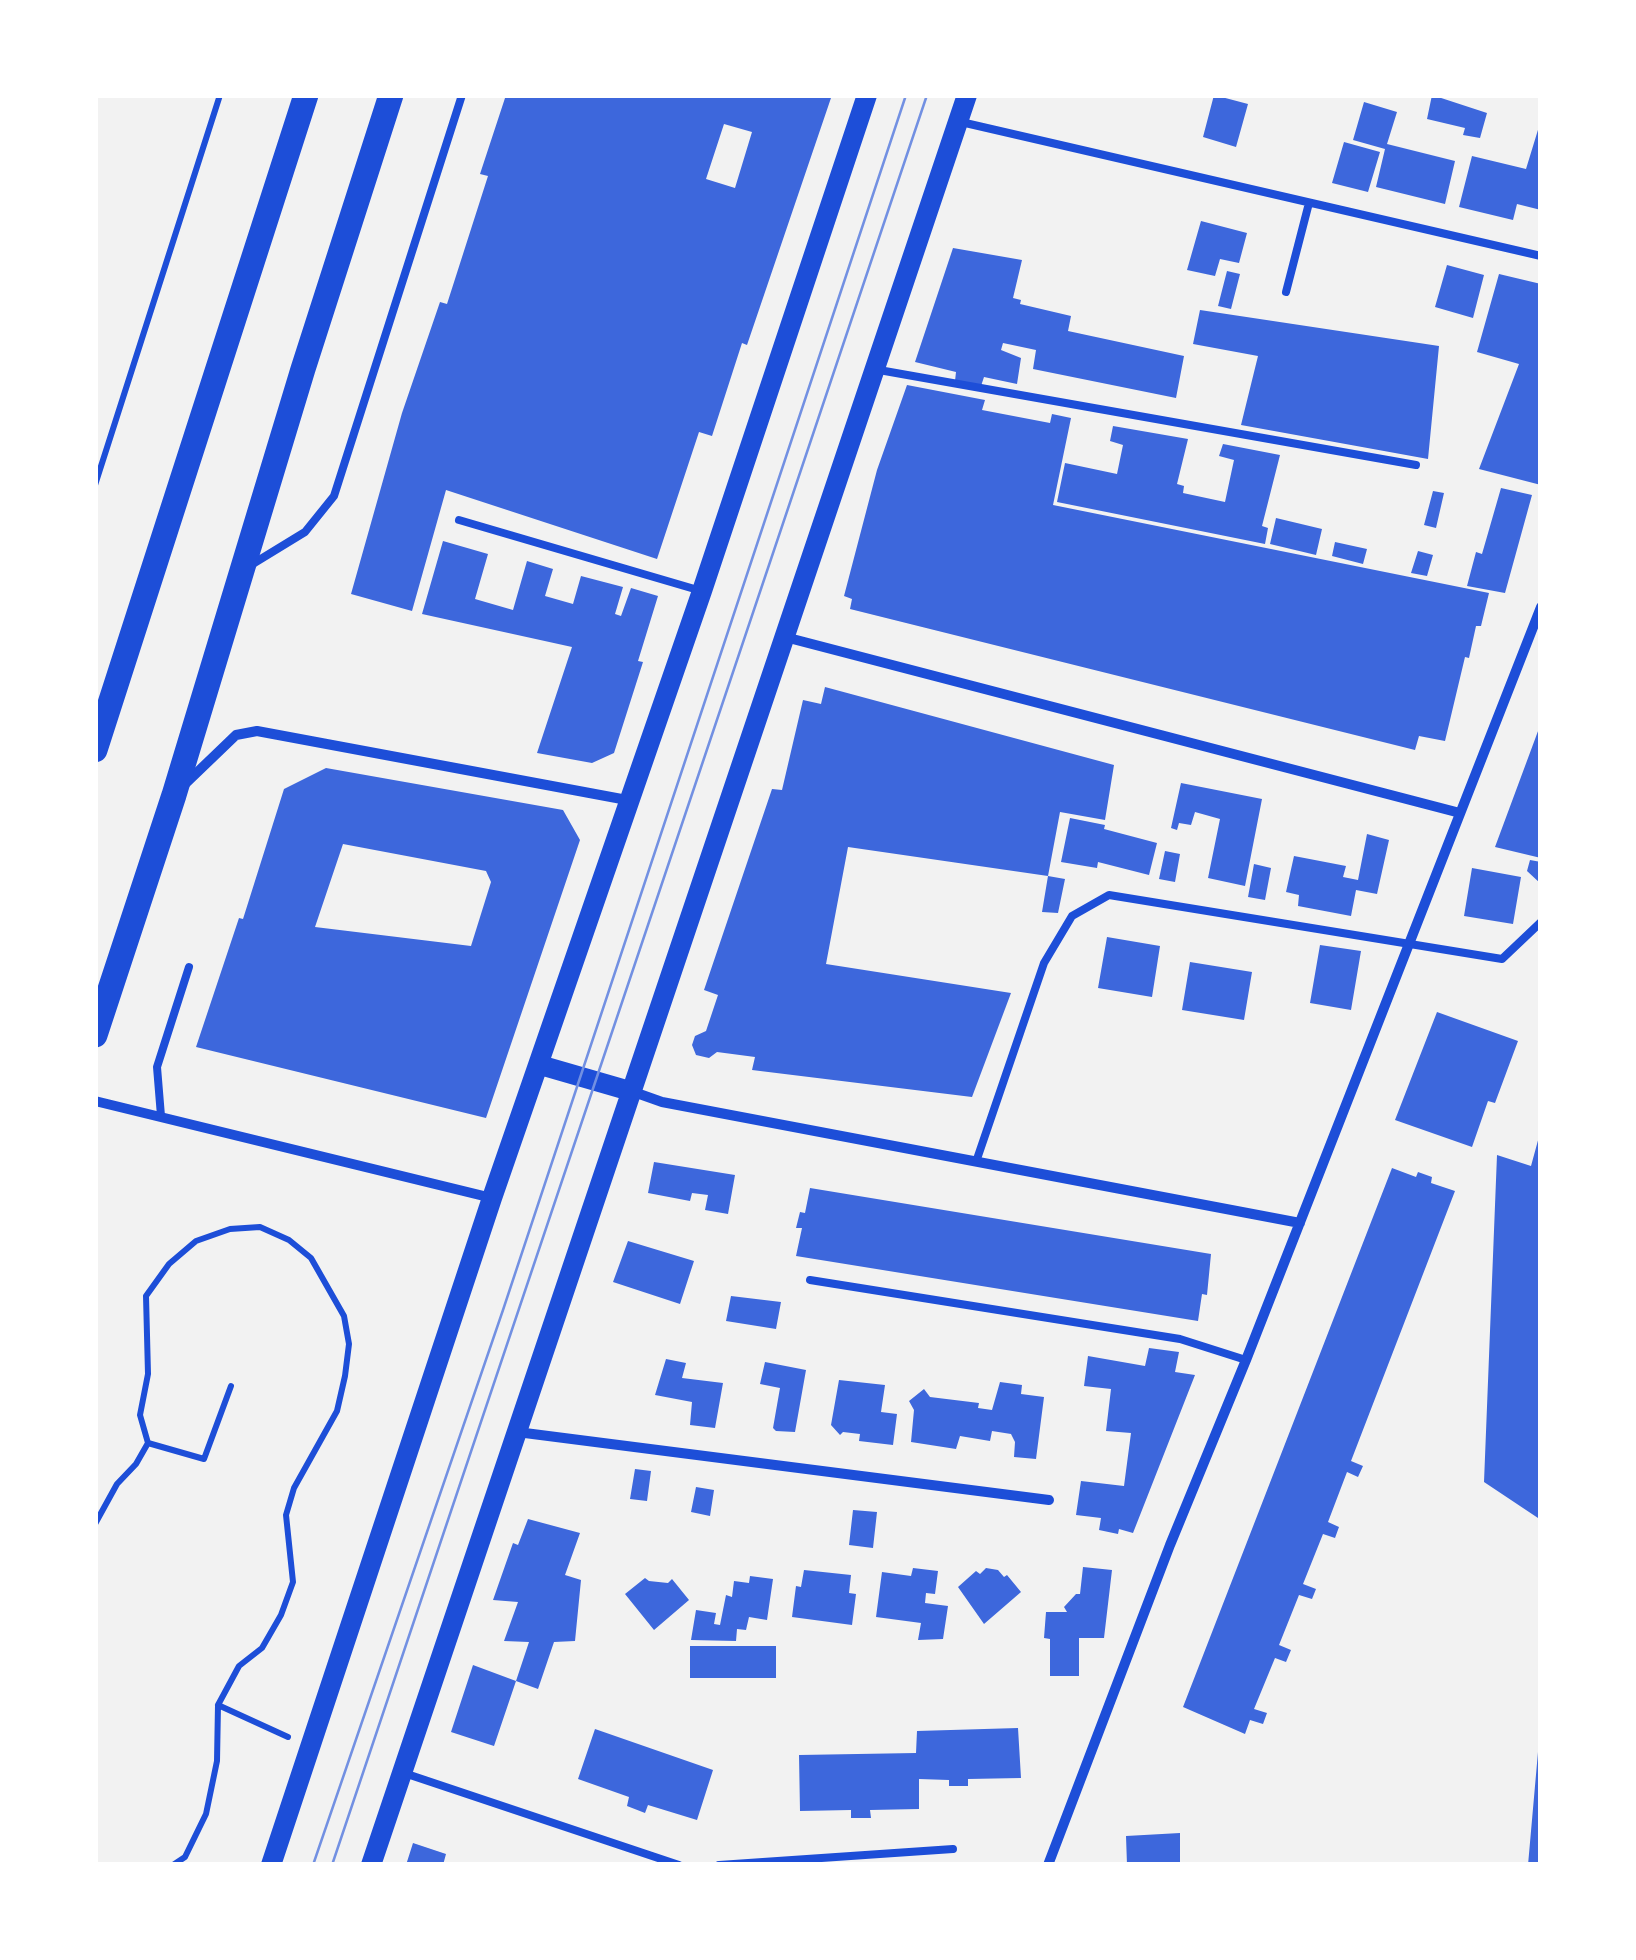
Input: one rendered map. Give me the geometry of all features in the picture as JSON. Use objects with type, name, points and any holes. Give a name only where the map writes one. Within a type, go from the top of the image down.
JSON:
[{"type":"main road","points":[[95,750],[306,95]]},
{"type":"main road","points":[[95,1036],[174,796],[391,95]]},
{"type":"main road","points":[[270,1865],[867,95]]},
{"type":"main road","points":[[371,1865],[967,95]]},
{"type":"main road","points":[[540,1065],[630,1091]]},
{"type":"street","points":[[1048,1865],[1170,1545],[1541,606]]},
{"type":"street","points":[[785,637],[1460,813]]},
{"type":"street","points":[[174,796],[224,744],[236,735],[257,731],[627,800]]},
{"type":"street","points":[[630,1091],[662,1102],[1300,1223]]},
{"type":"street","points":[[95,1102],[492,1198]]},
{"type":"street","points":[[517,1432],[1049,1500]]},
{"type":"lane","points":[[242,570],[305,532],[334,496],[462,95]]},
{"type":"lane","points":[[958,122],[1541,256]]},
{"type":"lane","points":[[1286,292],[1309,203]]},
{"type":"lane","points":[[874,369],[1416,465]]},
{"type":"lane","points":[[459,520],[702,591]]},
{"type":"lane","points":[[977,1159],[1044,962],[1072,916],[1109,895],[1502,959],[1541,922]]},
{"type":"lane","points":[[161,1116],[158,1068],[189,967]]},
{"type":"lane","points":[[810,1280],[1180,1339],[1246,1360]]},
{"type":"lane","points":[[402,1772],[679,1865]]},
{"type":"lane","points":[[720,1865],[953,1849]]},
{"type":"path","points":[[95,485],[220,95]]},
{"type":"path","points":[[95,1524],[117,1484],[136,1464],[148,1442],[140,1416],[148,1374],[146,1296],[168,1264],[196,1241],[230,1229],[260,1227],[288,1240],[312,1258],[344,1316],[349,1344],[345,1376],[337,1411],[294,1488],[286,1515],[293,1582],[281,1615],[262,1648],[240,1666],[218,1704],[217,1761],[206,1814],[185,1857],[172,1865]]},
{"type":"path","points":[[148,1442],[204,1459],[231,1386]]},
{"type":"path","points":[[218,1704],[294,1740]]},
{"type":"building","points":[[506,95],[832,95],[747,345],[742,343],[712,436],[699,432],[657,559],[446,490],[412,611],[351,594],[402,413],[440,302],[447,304],[488,176],[480,174]],"holes":[[[724,124],[752,132],[735,188],[706,179]]]},
{"type":"building","points":[[1214,95],[1248,104],[1236,147],[1203,137]]},
{"type":"building","points":[[1432,95],[1487,113],[1480,138],[1463,135],[1465,128],[1427,119]]},
{"type":"building","points":[[1364,102],[1397,112],[1387,144],[1455,161],[1445,204],[1376,187],[1385,149],[1353,140]]},
{"type":"building","points":[[1541,120],[1541,210],[1517,204],[1513,220],[1459,207],[1472,156],[1526,169]]},
{"type":"building","points":[[1344,142],[1380,152],[1368,192],[1332,183]]},
{"type":"building","points":[[1201,221],[1247,233],[1239,263],[1220,259],[1215,276],[1187,270]]},
{"type":"building","points":[[953,248],[1022,260],[1013,298],[1021,300],[1020,304],[1071,316],[1068,331],[1184,356],[1176,398],[1033,369],[1036,350],[1003,343],[1001,350],[1021,358],[1017,384],[984,377],[981,386],[955,381],[956,372],[915,362]]},
{"type":"building","points":[[1447,265],[1484,275],[1473,318],[1435,307]]},
{"type":"building","points":[[1227,271],[1240,274],[1231,309],[1218,306]]},
{"type":"building","points":[[1499,274],[1541,284],[1541,485],[1479,469],[1519,364],[1477,352]]},
{"type":"building","points":[[1200,310],[1439,346],[1428,459],[1241,425],[1258,356],[1193,344]]},
{"type":"building","points":[[907,385],[985,400],[982,410],[1050,423],[1052,414],[1071,418],[1053,505],[1489,593],[1469,658],[1465,657],[1445,741],[1419,736],[1415,750],[850,609],[852,599],[844,596],[877,470]]},
{"type":"building","points":[[1113,426],[1188,439],[1177,484],[1184,486],[1183,493],[1225,502],[1234,460],[1219,456],[1223,444],[1280,455],[1262,526],[1268,528],[1265,544],[1057,502],[1065,463],[1117,474],[1123,445],[1110,441]]},
{"type":"building","points":[[1501,488],[1532,495],[1505,593],[1467,586],[1476,552],[1482,554]]},
{"type":"building","points":[[1433,491],[1444,493],[1436,528],[1424,525]]},
{"type":"building","points":[[1276,518],[1322,529],[1316,555],[1270,544]]},
{"type":"building","points":[[443,541],[488,554],[475,599],[513,610],[527,561],[553,569],[545,596],[573,604],[581,576],[623,587],[615,614],[621,616],[631,588],[658,596],[638,661],[643,662],[614,753],[592,763],[537,753],[572,647],[422,614]]},
{"type":"building","points":[[1335,542],[1367,549],[1363,564],[1332,556]]},
{"type":"building","points":[[1418,551],[1433,555],[1427,576],[1411,573]]},
{"type":"building","points":[[825,687],[1114,765],[1105,820],[1060,812],[1048,876],[848,847],[826,964],[1011,993],[972,1097],[752,1070],[755,1057],[717,1052],[709,1058],[696,1055],[692,1045],[695,1036],[706,1031],[718,995],[704,990],[772,789],[782,790],[803,700],[821,704]]},
{"type":"building","points":[[1541,723],[1541,858],[1495,847]]},
{"type":"building","points":[[326,768],[563,810],[580,840],[486,1118],[196,1047],[239,918],[243,919],[284,789]],"holes":[[[343,844],[486,871],[491,882],[471,946],[315,927]]]},
{"type":"building","points":[[1181,783],[1262,799],[1245,886],[1208,878],[1220,819],[1195,812],[1191,825],[1179,823],[1177,830],[1171,828]]},
{"type":"building","points":[[1070,818],[1157,843],[1149,875],[1098,862],[1097,868],[1061,862]]},
{"type":"building","points":[[1367,834],[1389,840],[1377,894],[1356,890],[1351,916],[1298,906],[1299,895],[1286,892],[1294,856],[1346,866],[1343,877],[1358,880]]},
{"type":"building","points":[[1165,851],[1180,854],[1175,882],[1159,879]]},
{"type":"building","points":[[1530,860],[1541,862],[1541,884],[1527,871]]},
{"type":"building","points":[[1254,864],[1271,868],[1265,900],[1248,897]]},
{"type":"building","points":[[1472,868],[1521,877],[1513,924],[1464,916]]},
{"type":"building","points":[[1048,876],[1065,879],[1058,913],[1042,912]]},
{"type":"building","points":[[1107,937],[1160,946],[1152,997],[1098,988]]},
{"type":"building","points":[[1320,945],[1361,951],[1351,1010],[1310,1003]]},
{"type":"building","points":[[1190,962],[1252,972],[1244,1020],[1182,1010]]},
{"type":"building","points":[[1437,1012],[1518,1041],[1495,1103],[1488,1101],[1472,1147],[1395,1120]]},
{"type":"building","points":[[1540,1133],[1541,1520],[1484,1482],[1497,1155],[1531,1166]]},
{"type":"building","points":[[654,1162],[735,1175],[728,1214],[705,1210],[708,1195],[692,1193],[690,1201],[648,1193]]},
{"type":"building","points":[[1392,1168],[1416,1177],[1418,1172],[1432,1177],[1431,1183],[1455,1191],[1351,1461],[1363,1466],[1358,1477],[1347,1472],[1328,1522],[1339,1527],[1335,1538],[1323,1534],[1303,1584],[1316,1589],[1312,1599],[1299,1595],[1279,1645],[1291,1650],[1286,1662],[1275,1658],[1254,1709],[1267,1713],[1263,1724],[1250,1720],[1245,1734],[1183,1707]]},
{"type":"building","points":[[810,1188],[1211,1254],[1207,1295],[1202,1294],[1198,1321],[796,1256],[802,1228],[796,1228],[800,1212],[805,1213]]},
{"type":"building","points":[[628,1241],[694,1261],[680,1304],[613,1282]]},
{"type":"building","points":[[731,1296],[781,1302],[776,1329],[726,1321]]},
{"type":"building","points":[[1149,1348],[1179,1352],[1175,1372],[1195,1375],[1133,1533],[1099,1530],[1101,1518],[1076,1515],[1081,1481],[1124,1486],[1131,1433],[1106,1431],[1111,1389],[1084,1386],[1088,1356],[1145,1366]]},
{"type":"building","points":[[666,1359],[686,1363],[682,1378],[723,1383],[715,1428],[690,1425],[692,1402],[655,1395]]},
{"type":"building","points":[[765,1362],[806,1370],[795,1432],[773,1428],[780,1388],[760,1384]]},
{"type":"building","points":[[839,1380],[885,1385],[881,1412],[897,1414],[893,1445],[859,1441],[860,1434],[840,1435],[831,1425]]},
{"type":"building","points":[[1000,1382],[1022,1385],[1021,1394],[1044,1397],[1036,1459],[1014,1457],[1011,1434],[992,1431],[990,1441],[960,1436],[956,1449],[911,1442],[914,1410],[909,1401],[924,1389],[930,1397],[979,1403],[978,1408],[992,1410]]},
{"type":"building","points":[[635,1469],[651,1471],[647,1501],[630,1499]]},
{"type":"building","points":[[696,1487],[714,1490],[710,1516],[691,1512]]},
{"type":"building","points":[[853,1510],[877,1512],[873,1548],[849,1545]]},
{"type":"building","points":[[528,1519],[580,1533],[565,1575],[581,1580],[575,1641],[554,1642],[538,1689],[516,1681],[529,1642],[504,1641],[518,1602],[493,1600],[513,1543],[518,1545]]},
{"type":"building","points":[[1083,1567],[1112,1570],[1104,1638],[1079,1638],[1079,1676],[1050,1676],[1050,1639],[1044,1638],[1046,1612],[1067,1612],[1064,1607],[1080,1594]]},
{"type":"building","points":[[913,1568],[938,1571],[935,1594],[926,1593],[925,1603],[948,1606],[943,1639],[918,1640],[921,1623],[876,1617],[882,1572],[911,1576]]},
{"type":"building","points":[[986,1568],[1007,1575],[1021,1592],[984,1624],[958,1587],[976,1571],[980,1574]]},
{"type":"building","points":[[804,1570],[851,1575],[849,1593],[856,1594],[852,1625],[792,1617],[796,1586],[801,1587]]},
{"type":"building","points":[[750,1576],[773,1579],[767,1620],[749,1617],[746,1630],[737,1629],[736,1641],[691,1640],[696,1610],[716,1613],[714,1624],[720,1625],[726,1595],[732,1597],[734,1581],[749,1583]]},
{"type":"building","points":[[645,1578],[668,1583],[672,1579],[689,1600],[654,1630],[625,1594]]},
{"type":"building","points":[[690,1646],[776,1646],[776,1678],[690,1678]]},
{"type":"building","points":[[473,1665],[516,1681],[494,1746],[451,1732]]},
{"type":"building","points":[[1018,1728],[1021,1778],[968,1779],[968,1786],[949,1786],[949,1780],[919,1779],[919,1809],[870,1810],[871,1818],[851,1818],[851,1810],[800,1811],[799,1755],[916,1753],[917,1731]]},
{"type":"building","points":[[595,1729],[713,1770],[697,1820],[648,1805],[645,1813],[627,1806],[629,1797],[578,1779]]},
{"type":"building","points":[[1538,1752],[1541,1865],[1528,1865]]},
{"type":"building","points":[[1180,1833],[1180,1865],[1127,1865],[1126,1836]]},
{"type":"building","points":[[413,1843],[446,1854],[443,1865],[406,1865]]},
{"type":"tram line","points":[[313,1865],[503,1310],[906,95]]},
{"type":"tram line","points":[[332,1865],[927,95]]}]
